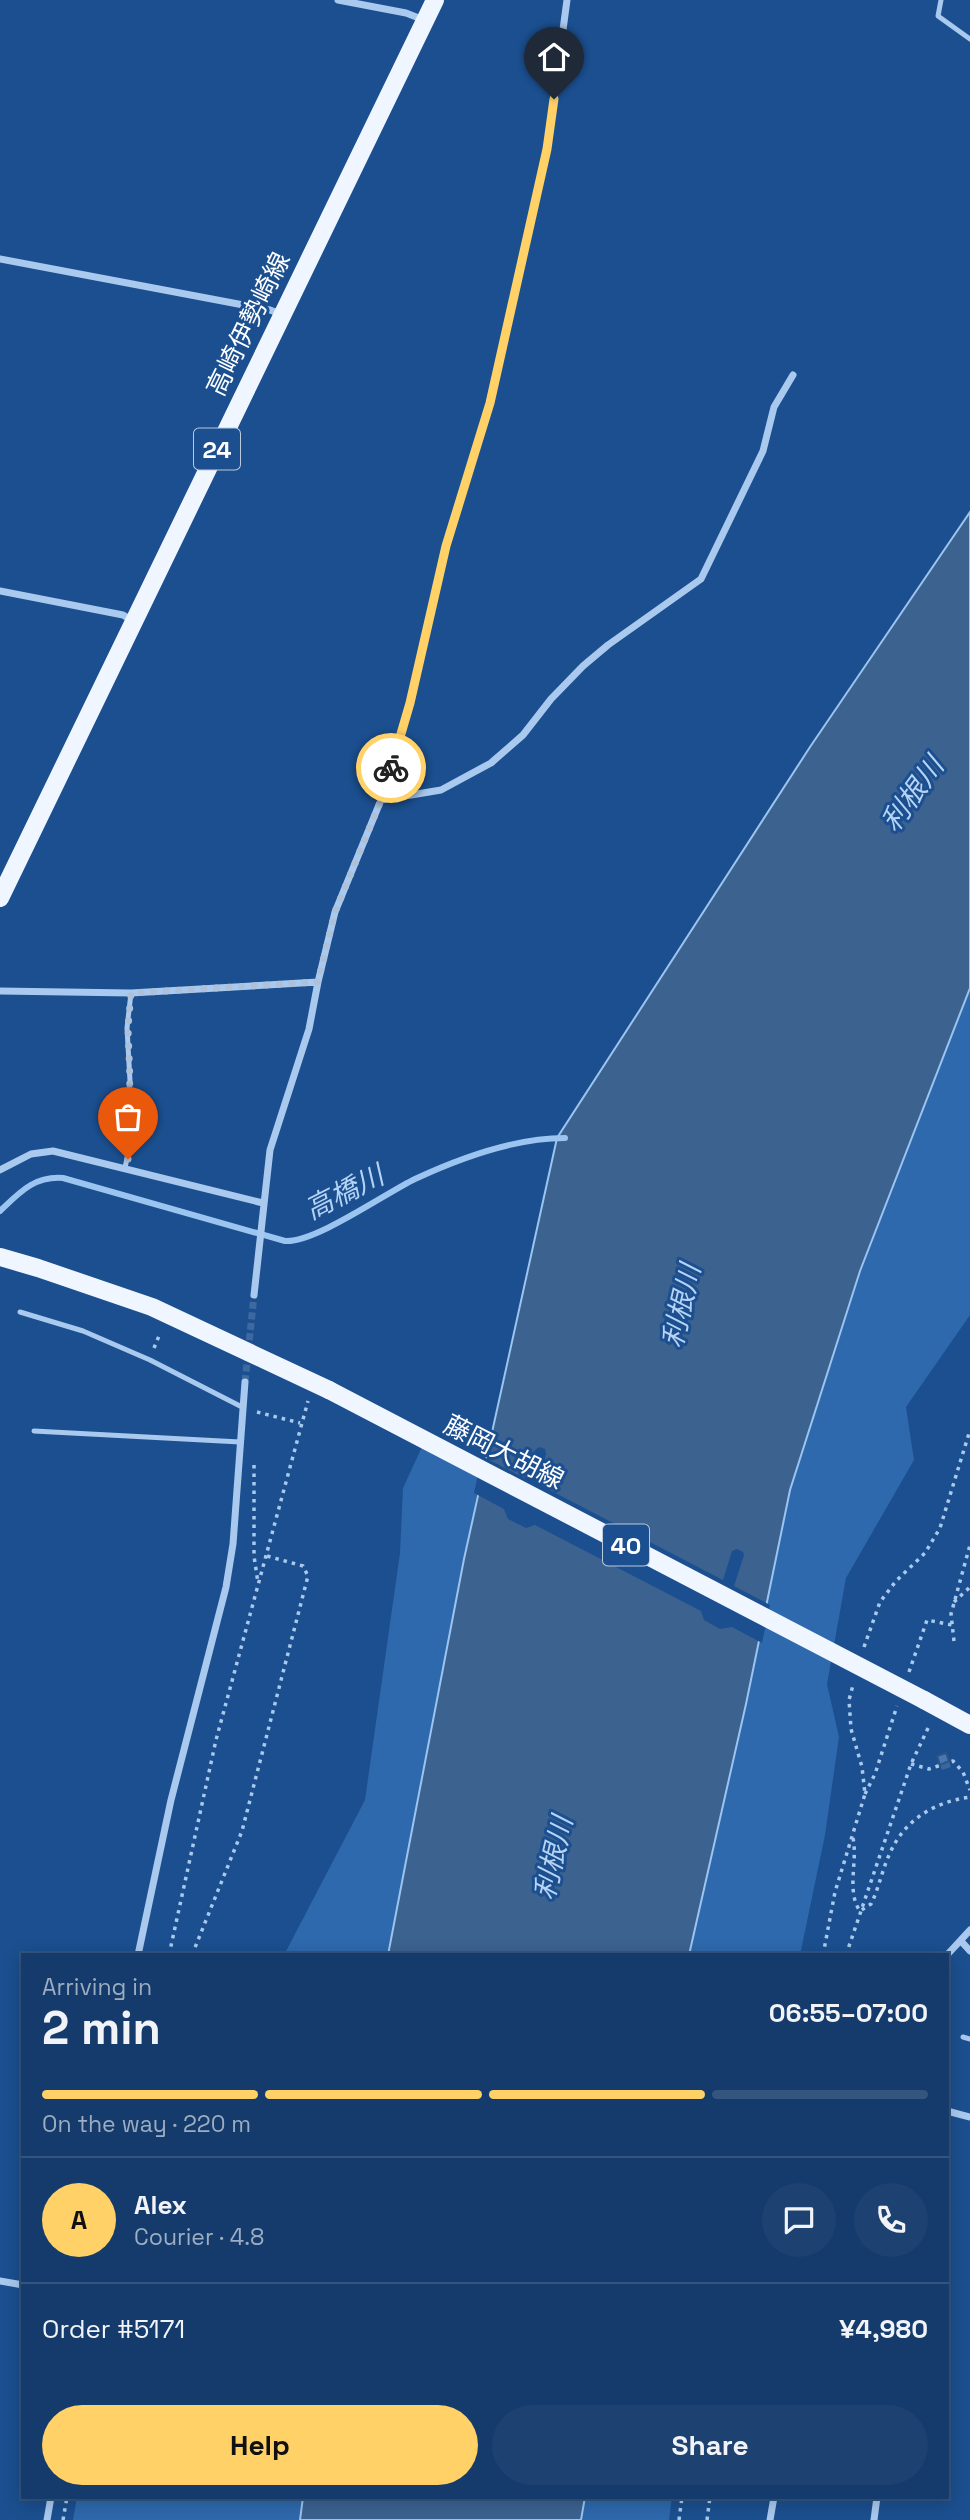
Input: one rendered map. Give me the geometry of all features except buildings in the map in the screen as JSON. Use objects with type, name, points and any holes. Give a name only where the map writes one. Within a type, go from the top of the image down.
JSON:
[{"type":"main road","name":"高崎伊勢崎線","points":[[0,898],[435,0]]},
{"type":"main road","name":"藤岡大胡線","points":[[0,1257],[152,1307],[329,1390],[970,1725]]},
{"type":"street","points":[[338,0],[406,13],[425,20]]},
{"type":"street","points":[[254,1295],[270,1150],[309,1029],[335,912],[381,800],[410,703],[446,546],[490,403],[547,149],[567,0]]},
{"type":"street","points":[[0,259],[270,310],[282,315]]},
{"type":"street","points":[[381,800],[441,790],[491,763],[523,735],[551,699],[583,666],[701,579],[763,451],[774,407],[793,375]]},
{"type":"street","points":[[0,591],[123,615],[134,621]]},
{"type":"street","points":[[0,991],[131,993],[318,982]]},
{"type":"street","points":[[0,1170],[32,1154],[53,1152],[263,1203]]},
{"type":"street","points":[[138,1953],[171,1800],[226,1587],[233,1544],[245,1382]]},
{"type":"street","points":[[949,1953],[970,1930]]},
{"type":"street","points":[[961,1941],[970,1951]]},
{"type":"street","points":[[949,2112],[970,2117]]},
{"type":"street","points":[[0,2281],[21,2285]]},
{"type":"street","points":[[47,2520],[51,2499]]},
{"type":"street","points":[[770,2520],[774,2499]]},
{"type":"street","points":[[874,2520],[877,2499]]},
{"type":"lane","points":[[941,0],[938,16],[970,38]]},
{"type":"lane","points":[[125,1168],[130,1081],[127,1041],[131,993]]},
{"type":"lane","points":[[20,1312],[94,1336],[243,1407]]},
{"type":"lane","points":[[34,1431],[240,1442]]},
{"type":"path","points":[[169,1953],[216,1740],[307,1401]]},
{"type":"path","points":[[243,1407],[300,1423]]},
{"type":"path","points":[[254,1464],[254,1556],[258,1585]]},
{"type":"path","points":[[954,1640],[953,1603],[970,1545]]},
{"type":"path","points":[[193,1953],[242,1831],[308,1576],[303,1566],[266,1556]]},
{"type":"path","points":[[953,1603],[970,1587]]},
{"type":"path","points":[[934,1622],[952,1625]]},
{"type":"path","points":[[847,1953],[911,1764],[930,1724]]},
{"type":"path","points":[[911,1764],[929,1769],[953,1761],[963,1772],[970,1790]]},
{"type":"path","points":[[860,1911],[871,1904],[889,1855],[904,1832],[928,1810],[941,1803],[970,1797]]},
{"type":"path","points":[[852,1836],[856,1849],[854,1903],[860,1911]]},
{"type":"path","points":[[63,2520],[68,2499]]},
{"type":"path","points":[[679,2520],[682,2499]]},
{"type":"path","points":[[707,2520],[710,2499]]},
{"type":"shaded area","points":[[970,988],[970,1315],[906,1407],[914,1460],[846,1578],[827,1684],[839,1737],[825,1835],[800,1953],[689,1953],[746,1704],[790,1490],[860,1271]]},
{"type":"shaded area","points":[[422,1447],[480,1479],[388,1953],[285,1953],[365,1800],[400,1553],[403,1488]]},
{"type":"shaded area","points":[[77,2499],[303,2499],[300,2520],[73,2520]]},
{"type":"shaded area","points":[[585,2499],[672,2499],[669,2520],[581,2520]]},
{"type":"water","name":"利根川","points":[[970,512],[970,988],[860,1271],[790,1490],[746,1704],[689,1953],[388,1953],[464,1559],[557,1138],[810,747]]},
{"type":"water","points":[[303,2499],[585,2499],[581,2520],[300,2520]]},
{"type":"pier","points":[[539,1447],[545,1449],[546,1454],[538,1484],[723,1580],[732,1551],[737,1549],[743,1552],[734,1586],[770,1605],[762,1643],[732,1627],[720,1629],[704,1620],[701,1611],[535,1525],[526,1528],[508,1519],[504,1509],[474,1493],[482,1456],[526,1479],[535,1450]]},
{"type":"waterway","name":"高橋川","points":[[0,1211],[28,1187],[44,1180],[63,1178],[285,1241],[298,1240],[331,1226],[415,1179],[450,1164],[507,1145],[565,1138]]},
{"type":"tunnel","points":[[245,1382],[254,1295]]},
{"type":"way so far","points":[[128,1159],[126,1116],[130,1081],[127,1054],[131,993],[318,982],[335,912],[381,800],[391,768]]},
{"type":"route","points":[[391,768],[410,703],[446,546],[490,403],[547,149],[554,99]]}]
